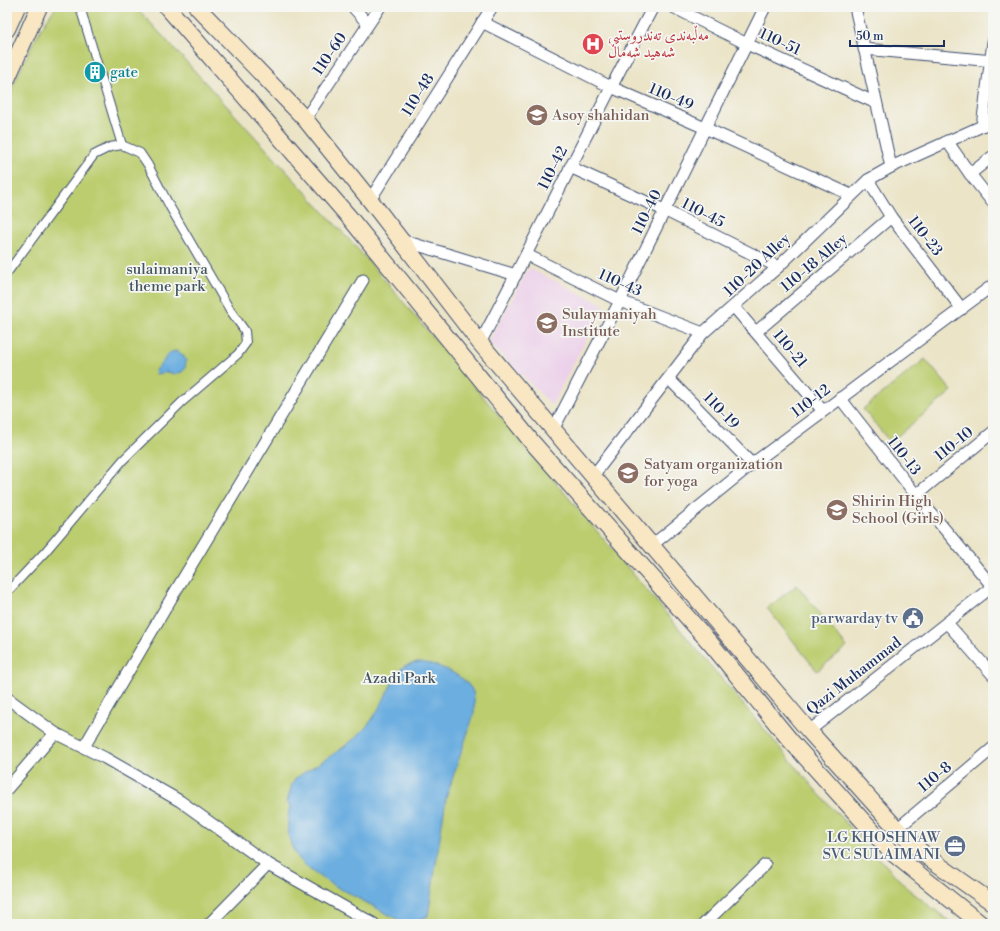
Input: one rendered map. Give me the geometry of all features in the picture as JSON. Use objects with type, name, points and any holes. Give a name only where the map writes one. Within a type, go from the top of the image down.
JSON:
[{"type":"main road","points":[[7,29],[17,7]]},
{"type":"main road","points":[[167,7],[349,217],[532,442],[712,645],[790,740],[838,792],[868,828],[890,851],[981,924]]},
{"type":"main road","points":[[197,7],[305,119],[370,200],[480,343],[809,731],[897,829],[926,856],[993,903]]},
{"type":"main road","points":[[7,78],[40,9]]},
{"type":"main road","points":[[598,518],[616,503]]},
{"type":"street","points":[[80,7],[122,145]]},
{"type":"street","points":[[353,7],[368,24]]},
{"type":"street","name":"110-60","points":[[305,119],[380,7]]},
{"type":"street","name":"110-48","points":[[370,200],[492,7]]},
{"type":"street","name":"110-42","points":[[480,343],[610,87],[654,7]]},
{"type":"street","name":"110-51","points":[[673,7],[747,44],[876,103]]},
{"type":"street","name":"110-40","points":[[553,430],[620,301],[765,7]]},
{"type":"street","points":[[855,7],[891,167]]},
{"type":"street","name":"110-49","points":[[482,22],[610,87],[705,128],[851,195]]},
{"type":"street","points":[[982,126],[992,61],[993,42]]},
{"type":"street","points":[[864,49],[992,61]]},
{"type":"street","name":"110-20 Alley","points":[[593,476],[703,333],[778,267],[851,195],[868,180],[891,167],[982,126],[993,119]]},
{"type":"street","points":[[947,141],[993,203]]},
{"type":"street","points":[[7,273],[94,155],[110,147],[122,145],[140,153],[148,165],[170,208],[230,310],[245,331],[246,343],[238,354],[182,402],[123,460],[45,552],[10,589],[7,590]]},
{"type":"street","points":[[970,174],[993,156]]},
{"type":"street","name":"110-45","points":[[570,167],[664,210],[778,267]]},
{"type":"street","name":"110-23","points":[[868,180],[891,217],[962,309]]},
{"type":"street","name":"110-18 Alley","points":[[756,332],[891,217]]},
{"type":"street","points":[[401,240],[516,274]]},
{"type":"street","name":"110-43","points":[[526,255],[620,301],[703,333]]},
{"type":"street","points":[[84,748],[172,597],[363,280]]},
{"type":"street","name":"110-12","points":[[651,546],[752,464],[993,285]]},
{"type":"street","name":"110-21","points":[[734,307],[823,411]]},
{"type":"street","name":"110-19","points":[[669,379],[752,464]]},
{"type":"street","name":"110-13","points":[[840,398],[916,495],[993,587]]},
{"type":"street","name":"110-10","points":[[916,495],[993,432]]},
{"type":"street","name":"Qazi Muhammad","points":[[809,731],[993,587]]},
{"type":"street","points":[[947,623],[993,676]]},
{"type":"street","points":[[7,698],[55,733],[180,801],[268,864],[374,924]]},
{"type":"street","points":[[7,789],[55,733]]},
{"type":"street","name":"110-8","points":[[897,829],[993,748]]},
{"type":"street","points":[[209,924],[268,864]]},
{"type":"street","points":[[704,924],[765,865]]},
{"type":"shaded area","name":"Sulaymaniyah Institute","points":[[529,268],[604,305],[552,405],[489,342]]},
{"type":"green space","name":"Azadi Park","points":[[56,7],[136,7],[366,258],[819,794],[908,889],[953,924],[7,924],[7,100],[35,40]]},
{"type":"green space","points":[[925,359],[952,391],[890,442],[863,409]]},
{"type":"green space","points":[[797,585],[847,647],[817,671],[767,608]]},
{"type":"water","points":[[176,351],[183,355],[186,361],[185,369],[182,372],[175,374],[167,372],[156,374],[155,370],[168,355],[171,352]]},
{"type":"water","points":[[417,662],[432,664],[440,667],[464,680],[473,692],[474,714],[446,798],[428,916],[413,923],[406,924],[321,878],[300,860],[293,850],[289,837],[288,823],[290,805],[287,803],[292,784],[296,778],[342,749],[358,735],[376,713],[401,669],[404,666]]},
{"type":"place","name":"مەڵبەندی تەندروستیی شەهید شەماڵ","points":[[593,44]]},
{"type":"place","name":"gate","points":[[95,72]]},
{"type":"place","name":"Asoy shahidan","points":[[537,115]]},
{"type":"place","name":"Sulaymaniyah Institute","points":[[547,323]]},
{"type":"place","name":"Satyam organization for yoga","points":[[628,473]]},
{"type":"place","name":"Shirin High School (Girls)","points":[[837,510]]},
{"type":"place","name":"parwarday tv","points":[[913,618]]},
{"type":"place","name":"LG KHOSHNAW SVC SULAIMANI","points":[[955,846]]},
{"type":"park label","name":"sulaimaniya theme park","points":[[167,278]]}]
